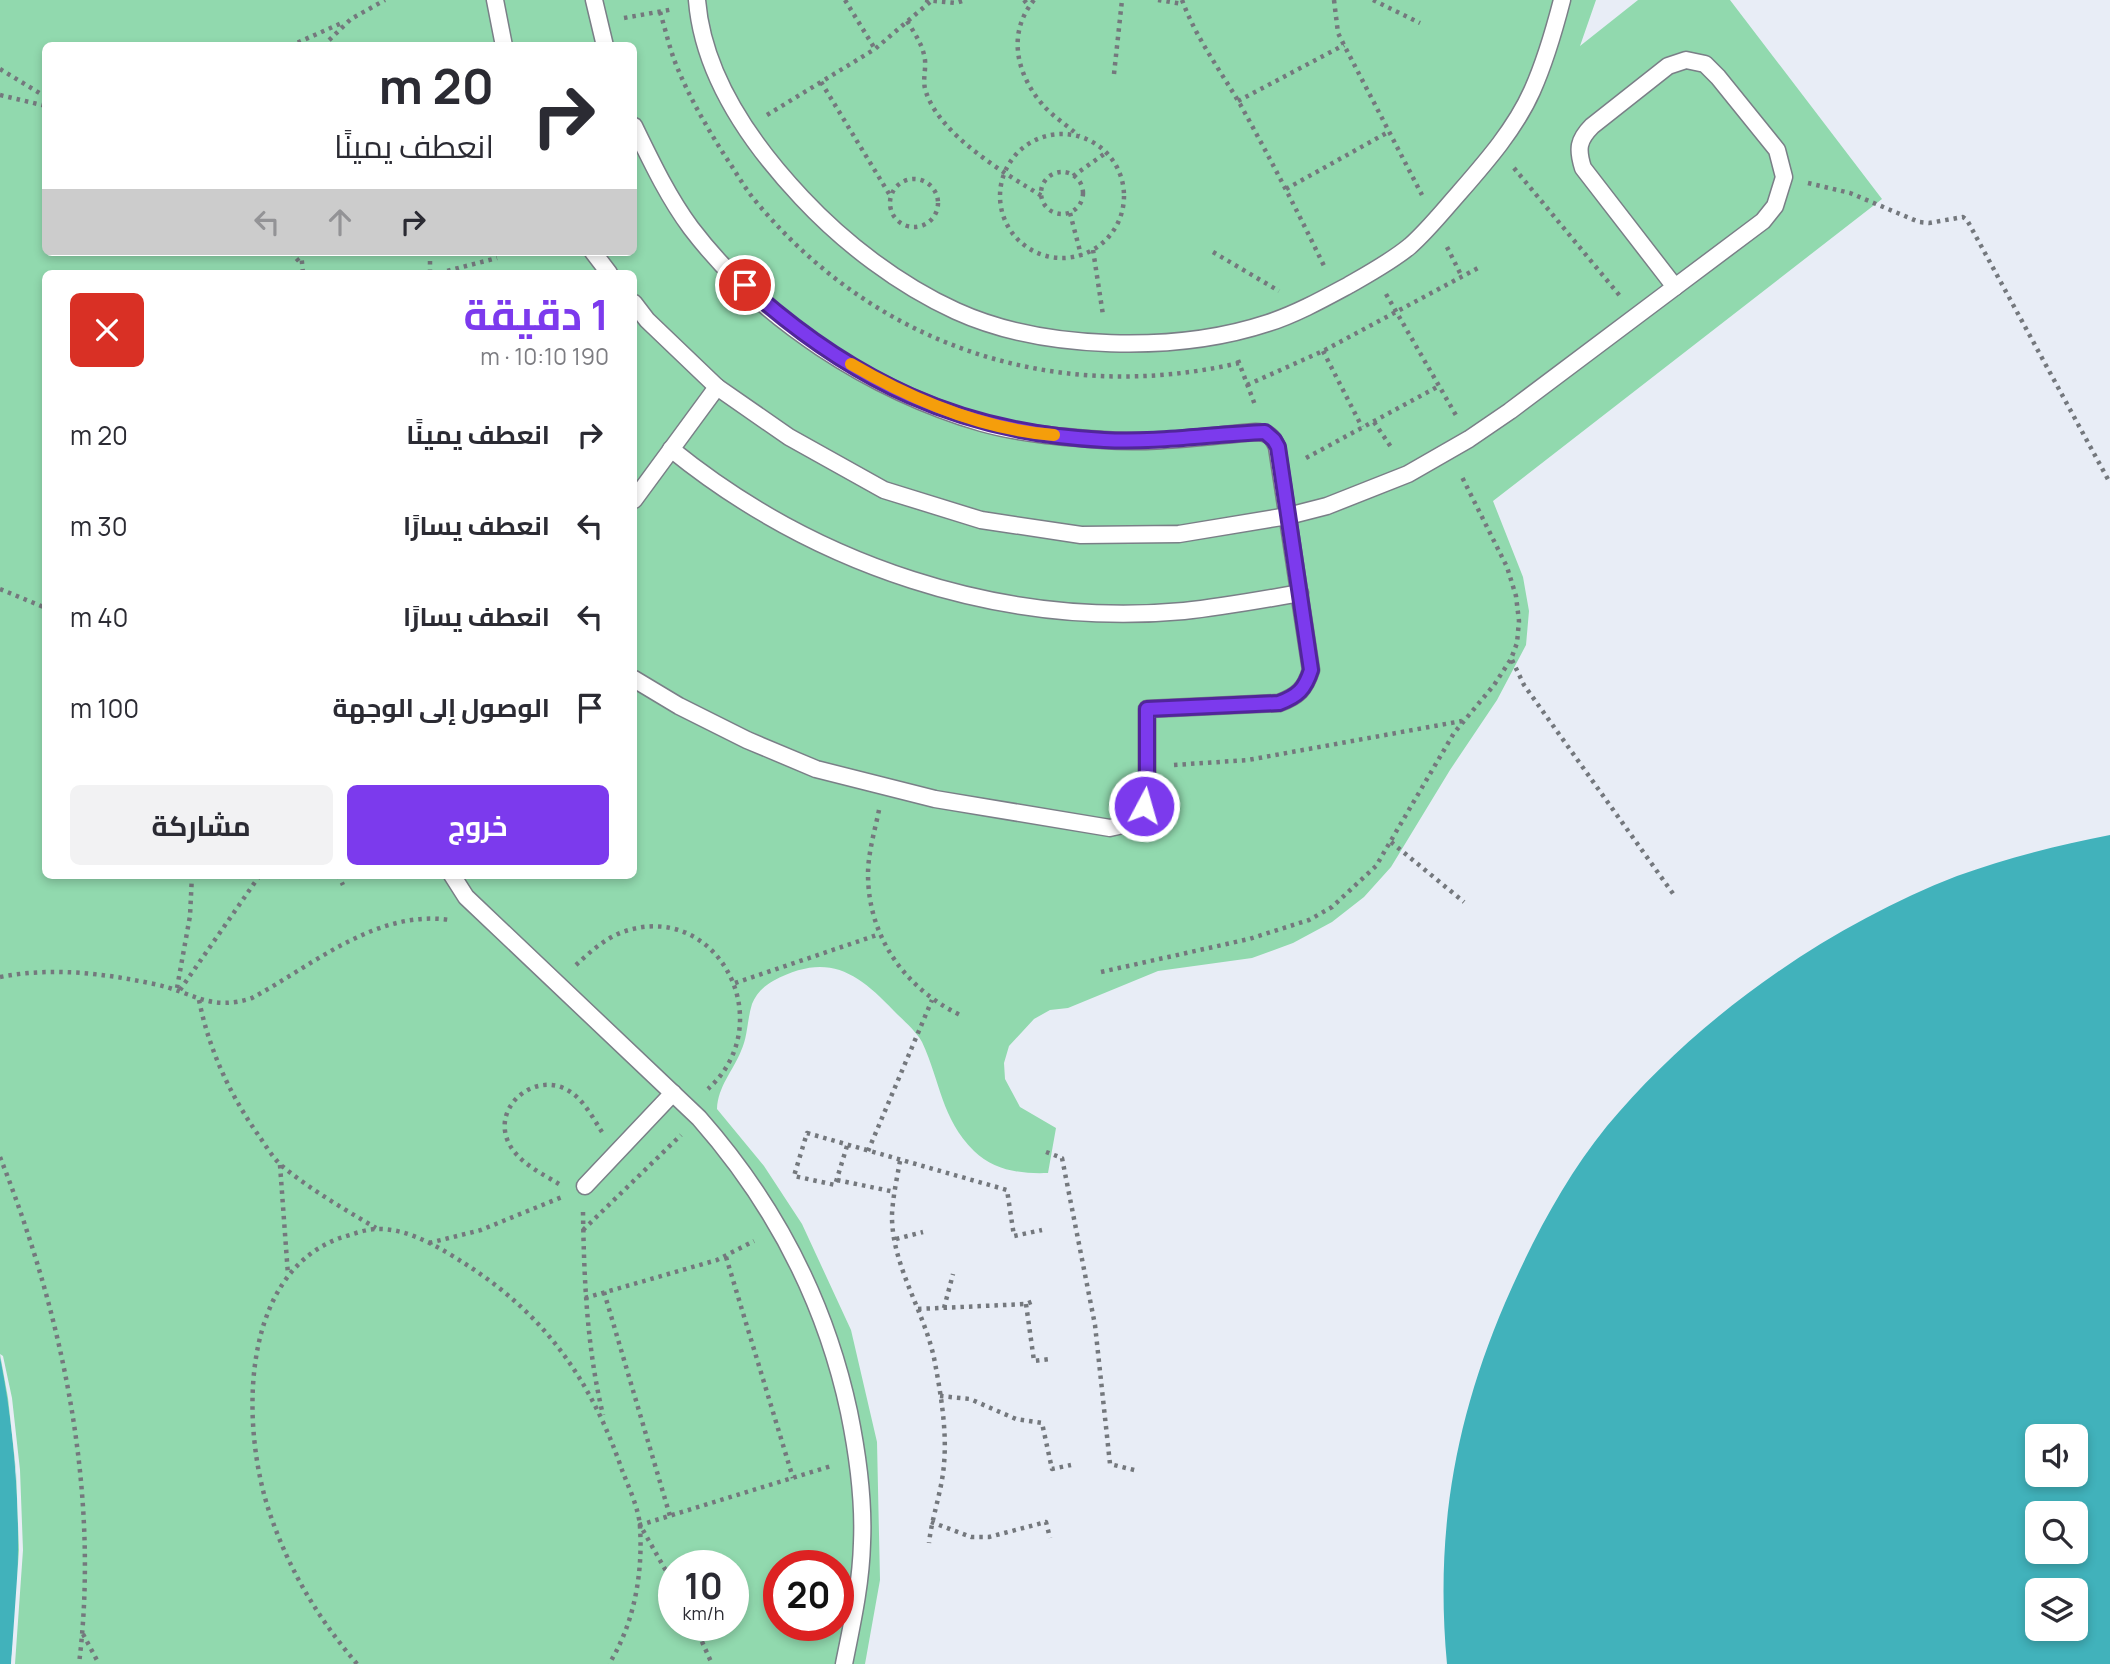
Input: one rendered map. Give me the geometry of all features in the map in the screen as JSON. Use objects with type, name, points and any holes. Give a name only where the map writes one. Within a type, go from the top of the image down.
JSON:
[{"type":"lane","points":[[495,0],[503,42]]},
{"type":"lane","points":[[594,0],[604,42]]},
{"type":"lane","points":[[697,3],[717,74],[745,128],[781,175],[831,227],[921,292],[957,312],[998,325],[1057,338],[1108,344],[1173,342],[1229,333],[1268,323],[1307,307],[1373,272],[1408,247],[1497,149],[1531,93],[1551,40],[1562,0]]},
{"type":"lane","points":[[637,307],[647,320],[717,387],[789,437],[884,490],[981,520],[1082,536],[1179,534],[1288,516],[1370,491],[1408,474],[1469,439],[1510,411],[1763,221],[1775,206],[1784,177],[1777,150],[1705,64],[1686,60],[1668,66],[1587,131],[1581,137],[1578,153],[1583,168],[1675,287]]},
{"type":"lane","points":[[637,132],[658,176],[691,227],[730,271],[775,313],[824,349],[925,404],[984,423],[1044,435],[1106,440],[1265,432],[1278,447],[1311,670],[1306,686],[1295,697],[1279,703],[1147,709],[1147,792],[1144,806],[1136,817],[1124,825],[1110,828],[1014,814],[883,787],[816,769],[747,740],[679,706],[637,681]]},
{"type":"lane","points":[[596,256],[607,270]]},
{"type":"lane","points":[[637,495],[717,387]]},
{"type":"lane","points":[[671,449],[750,507],[801,535],[853,559],[908,579],[964,594],[1017,605],[1127,613],[1237,605],[1300,593]]},
{"type":"lane","points":[[455,879],[466,897],[699,1118],[723,1145],[778,1224],[808,1283],[841,1376],[858,1458],[862,1545],[857,1596],[845,1664]]},
{"type":"lane","points":[[579,1189],[673,1093]]},
{"type":"path","points":[[299,42],[351,19],[385,0]]},
{"type":"path","points":[[845,0],[875,49]]},
{"type":"path","points":[[745,128],[875,49],[928,1],[965,0]]},
{"type":"path","points":[[1024,0],[1029,6]]},
{"type":"path","points":[[1034,0],[1019,26],[1017,51],[1020,68],[1043,105],[1079,136]]},
{"type":"path","points":[[1114,74],[1122,0]]},
{"type":"path","points":[[1158,0],[1183,2],[1200,38],[1286,189],[1336,292]]},
{"type":"path","points":[[1334,0],[1338,33],[1343,45],[1390,131],[1462,277]]},
{"type":"path","points":[[1373,0],[1420,23]]},
{"type":"path","points":[[599,22],[697,3]]},
{"type":"path","points":[[327,42],[351,19]]},
{"type":"path","points":[[907,21],[920,42],[925,62],[923,83],[933,109],[946,126],[1003,173],[1041,196]]},
{"type":"path","points":[[1238,101],[1343,45]]},
{"type":"path","points":[[0,69],[42,95]]},
{"type":"path","points":[[821,82],[891,197],[895,218],[905,225],[916,227],[927,223],[935,215],[939,204],[936,192],[918,179],[906,180],[897,187],[891,197]]},
{"type":"path","points":[[0,96],[42,105]]},
{"type":"path","points":[[1286,189],[1390,131]]},
{"type":"path","points":[[1057,133],[1079,136],[1094,142],[1107,152],[1120,171],[1124,193],[1122,215],[1110,235],[1093,250],[1061,258],[1041,255],[1023,246],[1009,231],[1001,213],[999,193],[1003,173],[1016,153],[1034,139],[1057,133]]},
{"type":"path","points":[[1497,149],[1637,316]]},
{"type":"path","points":[[1073,176],[1107,152]]},
{"type":"path","points":[[1058,173],[1073,176],[1080,182],[1083,191],[1078,208],[1070,213],[1052,212],[1041,196],[1042,188],[1051,175],[1058,173]]},
{"type":"path","points":[[1784,177],[1850,193],[1919,222],[1928,223],[1956,217],[1967,220],[2110,483]]},
{"type":"path","points":[[1070,213],[1081,255]]},
{"type":"path","points":[[1093,250],[1108,344]]},
{"type":"path","points":[[1213,252],[1307,307]]},
{"type":"path","points":[[294,256],[302,265]]},
{"type":"path","points":[[301,256],[303,270]]},
{"type":"path","points":[[451,270],[497,258]]},
{"type":"path","points":[[1247,385],[1397,314],[1478,268]]},
{"type":"path","points":[[1373,272],[1469,439]]},
{"type":"path","points":[[1229,333],[1265,432]]},
{"type":"path","points":[[1323,351],[1362,427]]},
{"type":"path","points":[[1281,472],[1439,386]]},
{"type":"path","points":[[1374,422],[1395,453]]},
{"type":"path","points":[[1101,972],[1249,939],[1309,919],[1332,907],[1376,866],[1439,758],[1463,721],[1494,685],[1511,659],[1517,643],[1519,621],[1516,596],[1507,567],[1462,475],[1451,480]]},
{"type":"path","points":[[0,589],[42,606]]},
{"type":"path","points":[[1511,659],[1524,685],[1674,895]]},
{"type":"path","points":[[1147,767],[1248,760],[1463,721]]},
{"type":"path","points":[[883,787],[868,872],[870,899],[880,934],[908,979],[932,1000],[960,1015]]},
{"type":"path","points":[[1391,842],[1464,902]]},
{"type":"path","points":[[178,990],[188,927],[192,879]]},
{"type":"path","points":[[178,990],[257,879]]},
{"type":"path","points":[[340,879],[344,885]]},
{"type":"path","points":[[0,977],[47,971],[101,973],[178,990],[199,1000],[232,1003],[252,998],[331,951],[385,927],[414,921],[446,919],[500,930]]},
{"type":"path","points":[[557,983],[602,943],[619,934],[654,927],[674,929],[693,936],[707,947],[735,983],[740,1001],[741,1022],[731,1060],[708,1090],[716,1101],[583,1230]]},
{"type":"path","points":[[735,983],[880,934]]},
{"type":"path","points":[[199,1000],[203,1022],[221,1074],[252,1126],[280,1164],[337,1205],[377,1229]]},
{"type":"path","points":[[868,1151],[932,1000]]},
{"type":"path","points":[[616,1154],[586,1108],[570,1091],[546,1084],[521,1093],[512,1102],[505,1127],[507,1140],[523,1160],[579,1189],[582,1202],[584,1298],[594,1378],[604,1423],[640,1525],[658,1557]]},
{"type":"path","points":[[847,1146],[835,1185],[794,1175],[807,1133],[1007,1190],[1014,1236],[1042,1230]]},
{"type":"path","points":[[1046,1152],[1062,1158],[1085,1266],[1110,1464],[1138,1471]]},
{"type":"path","points":[[0,1157],[37,1257],[54,1318],[77,1443],[85,1570],[79,1664]]},
{"type":"path","points":[[900,1161],[892,1214],[895,1238],[906,1278],[931,1343],[940,1396],[944,1461],[929,1543]]},
{"type":"path","points":[[280,1164],[288,1275]]},
{"type":"path","points":[[837,1180],[895,1192]]},
{"type":"path","points":[[429,1243],[452,1239],[511,1219],[579,1189]]},
{"type":"path","points":[[584,1298],[726,1257],[778,1224]]},
{"type":"path","points":[[357,1664],[297,1581],[269,1512],[259,1476],[253,1433],[254,1373],[266,1319],[275,1296],[288,1275],[320,1248],[348,1236],[377,1229],[397,1232],[429,1243],[446,1251],[502,1289],[534,1317],[562,1350],[582,1380],[604,1423]]},
{"type":"path","points":[[895,1238],[923,1232]]},
{"type":"path","points":[[726,1257],[793,1478]]},
{"type":"path","points":[[944,1308],[953,1274]]},
{"type":"path","points":[[604,1293],[670,1516]]},
{"type":"path","points":[[918,1309],[1026,1304],[1037,1300]]},
{"type":"path","points":[[1026,1304],[1034,1361],[1050,1359]]},
{"type":"path","points":[[940,1396],[970,1399],[1016,1419],[1042,1423],[1052,1469],[1071,1465]]},
{"type":"path","points":[[640,1525],[858,1458]]},
{"type":"path","points":[[931,1522],[971,1537],[989,1537],[1046,1522],[1050,1538]]},
{"type":"path","points":[[609,1664],[621,1645],[635,1597],[640,1525]]},
{"type":"path","points":[[83,1634],[99,1664]]},
{"type":"path","points":[[702,1641],[712,1664]]},
{"type":"green space","points":[[0,0],[1596,0],[1580,46],[1638,0],[1730,0],[1882,199],[1493,501],[1523,577],[1529,611],[1526,645],[1497,700],[1450,770],[1391,867],[1364,897],[1332,922],[1293,943],[1252,958],[1158,971],[1068,1008],[1050,1010],[1034,1019],[1009,1046],[1004,1063],[1005,1079],[1020,1107],[1056,1128],[1048,1173],[1009,1170],[990,1163],[974,1151],[963,1139],[948,1113],[922,1042],[880,997],[853,976],[825,967],[792,972],[763,988],[752,1004],[743,1045],[723,1086],[717,1109],[764,1166],[802,1224],[851,1330],[877,1442],[880,1580],[865,1664],[11,1664],[15,1630],[16,1471],[0,1357]]},
{"type":"water","points":[[2110,835],[2110,1664],[1447,1664],[1444,1570],[1447,1524],[1452,1480],[1473,1391],[1487,1347],[1526,1257],[1563,1189],[1591,1146],[1643,1086],[1681,1049],[1723,1013],[1812,949],[1860,921],[1957,876],[2052,848]]},
{"type":"water","points":[[0,1357],[12,1433],[18,1510],[17,1587],[11,1664],[0,1664]]},
{"type":"pier","points":[[0,1354],[3,1356],[12,1398],[20,1470],[23,1550],[15,1664],[11,1664],[19,1550],[16,1471]]},
{"type":"slow traffic","points":[[851,364],[925,404],[984,423],[1054,435]]},
{"type":"route","points":[[745,285],[775,313],[824,349],[925,404],[984,423],[1044,435],[1106,440],[1265,432],[1274,440],[1278,447],[1311,670],[1306,686],[1295,697],[1279,703],[1147,709],[1147,792],[1144,806]]}]
